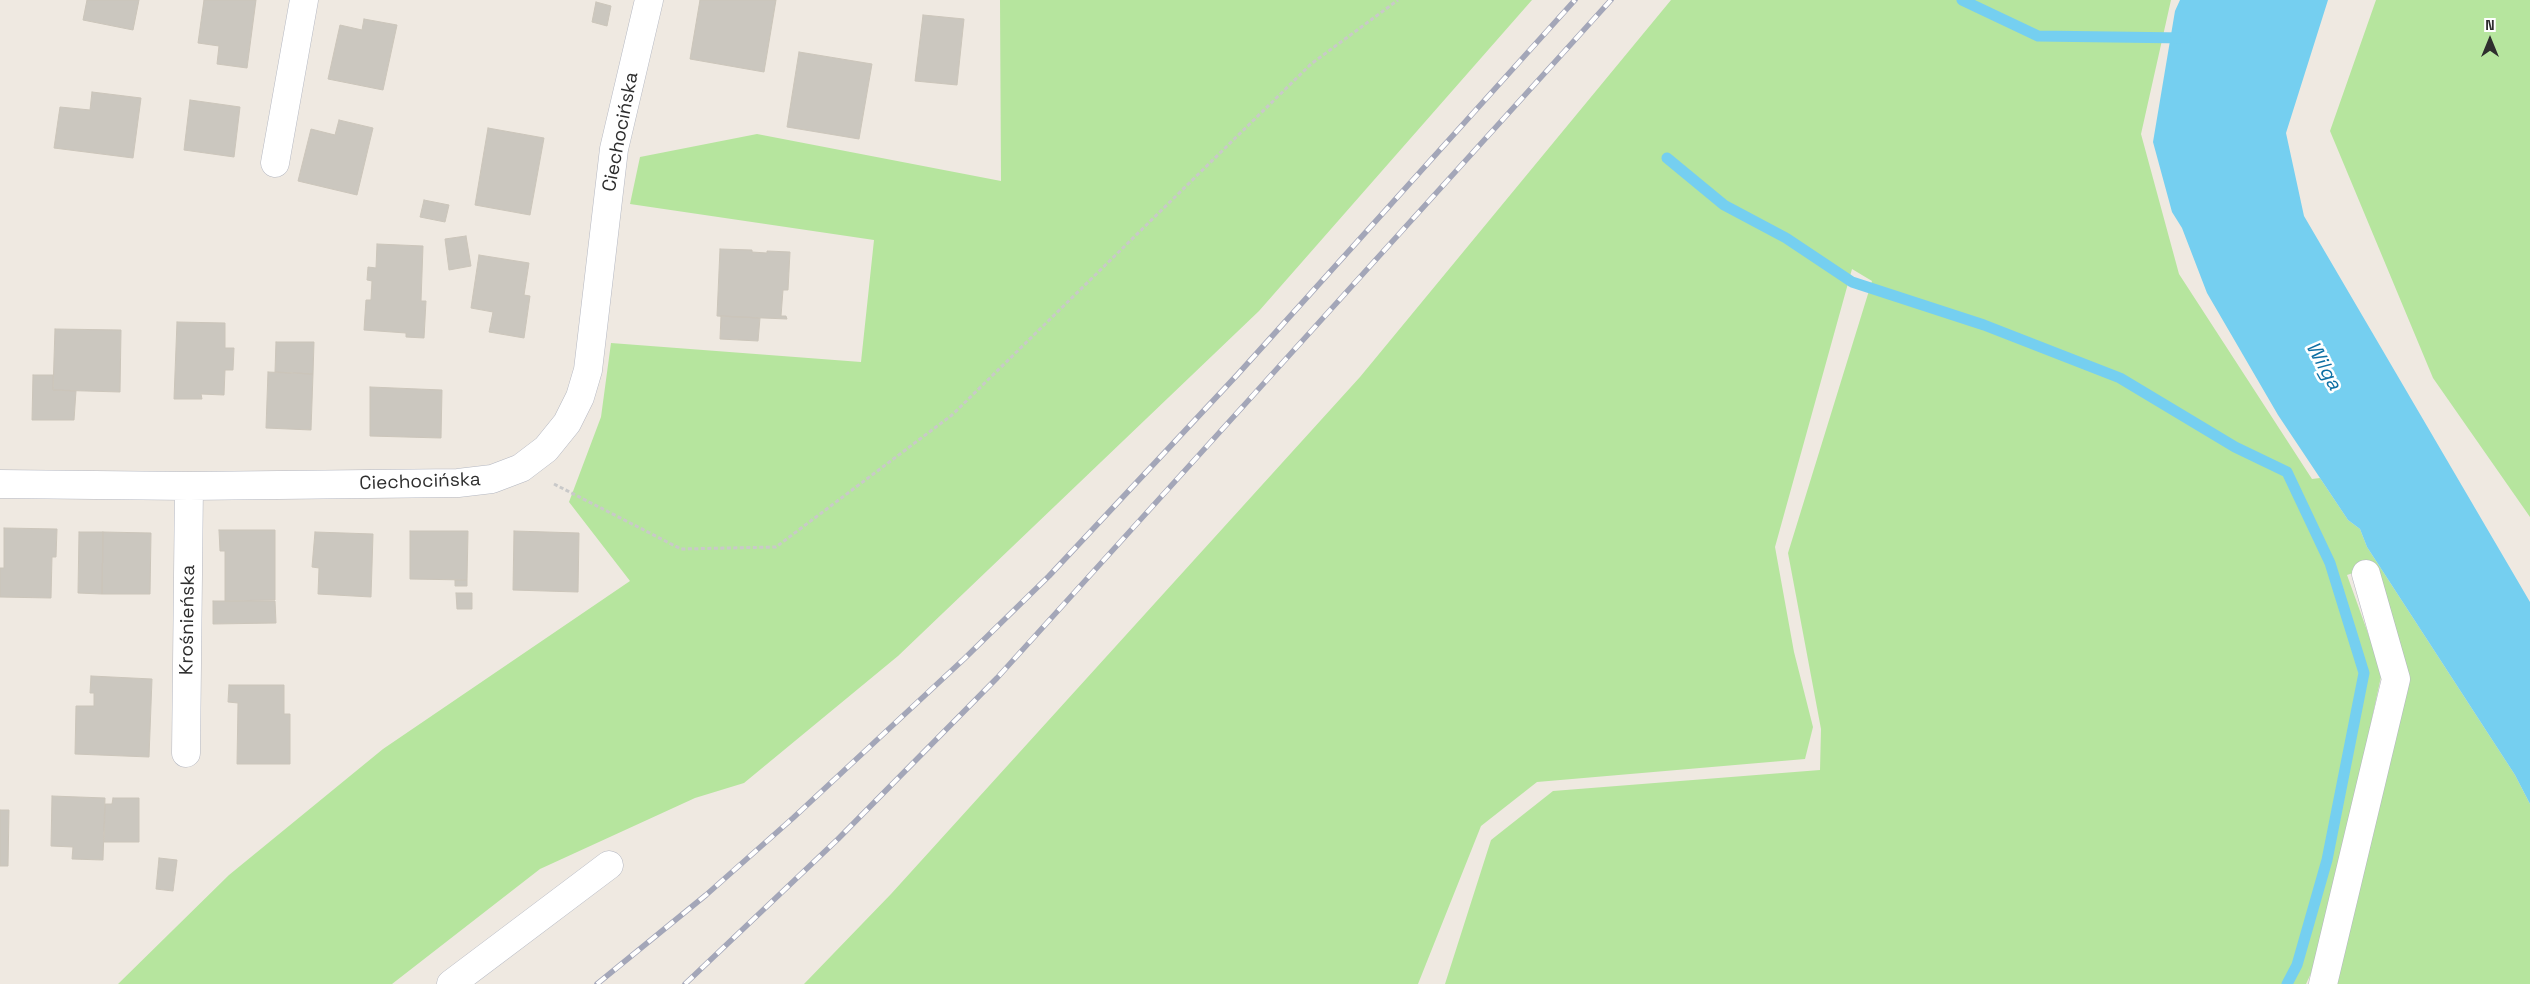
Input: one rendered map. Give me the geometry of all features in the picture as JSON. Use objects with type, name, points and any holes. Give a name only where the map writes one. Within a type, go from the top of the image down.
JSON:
[{"type":"street","points":[[275,163],[304,0]]},
{"type":"street","name":"Ciechocińska","points":[[0,484],[189,486],[458,483],[492,479],[521,468],[546,449],[566,423],[580,397],[588,370],[614,149],[649,0]]},
{"type":"street","name":"Krośnieńska","points":[[186,753],[189,486]]},
{"type":"street","points":[[2323,984],[2396,679],[2366,574]]},
{"type":"street","points":[[451,984],[609,865]]},
{"type":"path","points":[[521,468],[681,548],[776,547],[952,415],[1311,64],[1398,0]]},
{"type":"green space","points":[[1000,0],[1532,0],[1259,311],[898,656],[744,783],[695,798],[540,869],[392,984],[118,984],[229,875],[383,749],[630,581],[569,502],[601,417],[611,343],[861,362],[874,240],[630,204],[640,157],[757,134],[1001,181]]},
{"type":"green space","points":[[1671,0],[2171,0],[2141,134],[2179,274],[2312,479],[2320,478],[2348,520],[2360,529],[2367,547],[2515,775],[2530,804],[2530,984],[2333,984],[2403,677],[2368,568],[2347,575],[2382,672],[2322,950],[2306,984],[1445,984],[1491,840],[1553,791],[1820,770],[1821,729],[1788,553],[1872,281],[1852,269],[1775,547],[1794,652],[1813,727],[1805,759],[1537,782],[1481,826],[1418,984],[804,984],[891,894],[1360,377]]},
{"type":"green space","points":[[2376,0],[2530,0],[2530,517],[2433,378],[2330,131]]},
{"type":"water","name":"Wilga","points":[[2180,0],[2328,0],[2286,133],[2304,216],[2530,602],[2530,804],[2515,775],[2367,547],[2360,529],[2348,520],[2278,415],[2207,293],[2182,228],[2172,212],[2153,142],[2175,11]]},
{"type":"building","points":[[87,0],[139,0],[133,30],[83,20]]},
{"type":"building","points":[[204,0],[256,0],[247,68],[217,64],[219,46],[198,43]]},
{"type":"building","points":[[700,0],[776,0],[764,72],[690,59]]},
{"type":"building","points":[[596,2],[611,6],[607,26],[592,22]]},
{"type":"building","points":[[923,15],[964,19],[957,85],[915,81]]},
{"type":"building","points":[[364,19],[397,25],[383,90],[328,79],[340,25],[362,30]]},
{"type":"building","points":[[799,52],[872,64],[859,139],[787,127]]},
{"type":"building","points":[[92,92],[141,98],[133,158],[54,148],[60,107],[90,110]]},
{"type":"building","points":[[190,100],[240,107],[234,157],[184,150]]},
{"type":"building","points":[[339,120],[373,128],[357,195],[298,181],[311,129],[335,135]]},
{"type":"building","points":[[488,128],[544,138],[530,215],[475,205]]},
{"type":"building","points":[[424,200],[449,205],[445,222],[420,217]]},
{"type":"building","points":[[466,236],[471,266],[449,270],[445,239]]},
{"type":"building","points":[[377,244],[423,246],[421,301],[426,301],[424,338],[406,337],[406,333],[364,330],[366,300],[371,300],[372,281],[367,280],[368,267],[376,268]]},
{"type":"building","points":[[720,249],[752,250],[752,252],[767,253],[767,251],[790,252],[788,290],[783,290],[781,316],[786,316],[787,319],[717,316]]},
{"type":"building","points":[[479,255],[529,263],[524,295],[530,296],[524,338],[489,332],[493,312],[471,308]]},
{"type":"building","points":[[721,316],[760,318],[758,341],[720,339]]},
{"type":"building","points":[[177,322],[225,323],[225,348],[234,348],[233,370],[225,370],[224,395],[201,394],[202,399],[174,399]]},
{"type":"building","points":[[55,329],[121,330],[120,392],[53,390]]},
{"type":"building","points":[[276,342],[314,342],[313,374],[275,372]]},
{"type":"building","points":[[268,372],[313,374],[311,430],[266,428]]},
{"type":"building","points":[[33,375],[53,375],[53,390],[76,391],[74,420],[32,420]]},
{"type":"building","points":[[370,387],[442,390],[441,438],[370,436]]},
{"type":"building","points":[[4,528],[57,529],[56,557],[52,557],[51,598],[0,597],[0,568],[4,568]]},
{"type":"building","points":[[219,530],[275,530],[275,600],[225,601],[225,551],[220,551]]},
{"type":"building","points":[[410,531],[468,531],[467,580],[410,579]]},
{"type":"building","points":[[514,531],[579,533],[578,592],[513,590]]},
{"type":"building","points":[[79,532],[103,532],[102,594],[78,593]]},
{"type":"building","points":[[103,532],[151,533],[150,594],[102,594]]},
{"type":"building","points":[[315,532],[373,534],[371,597],[318,594],[319,568],[312,567]]},
{"type":"building","points":[[455,580],[467,580],[467,586],[455,586]]},
{"type":"building","points":[[456,593],[472,593],[472,609],[457,609]]},
{"type":"building","points":[[213,601],[275,601],[276,623],[213,624]]},
{"type":"building","points":[[91,676],[152,679],[149,757],[75,754],[76,706],[94,706],[94,693],[90,693]]},
{"type":"building","points":[[229,685],[284,685],[284,714],[290,714],[290,764],[237,764],[238,703],[228,702]]},
{"type":"building","points":[[52,796],[105,798],[103,860],[72,859],[73,847],[51,846]]},
{"type":"building","points":[[113,798],[139,798],[139,842],[104,842],[105,804],[112,804]]},
{"type":"building","points":[[0,810],[9,810],[8,866],[0,866]]},
{"type":"building","points":[[159,858],[177,860],[173,891],[156,889]]},
{"type":"waterway","points":[[1962,0],[2038,36],[2185,38]]},
{"type":"waterway","points":[[1667,158],[1724,205],[1786,238],[1852,282],[1984,325],[2120,378],[2235,447],[2287,472],[2330,563],[2364,673],[2327,860],[2297,965],[2287,984]]},
{"type":"railway","points":[[597,984],[706,895],[793,818],[964,659],[1049,576],[1238,374],[1575,0]]},
{"type":"railway","points":[[685,984],[838,839],[997,678],[1611,0]]}]
